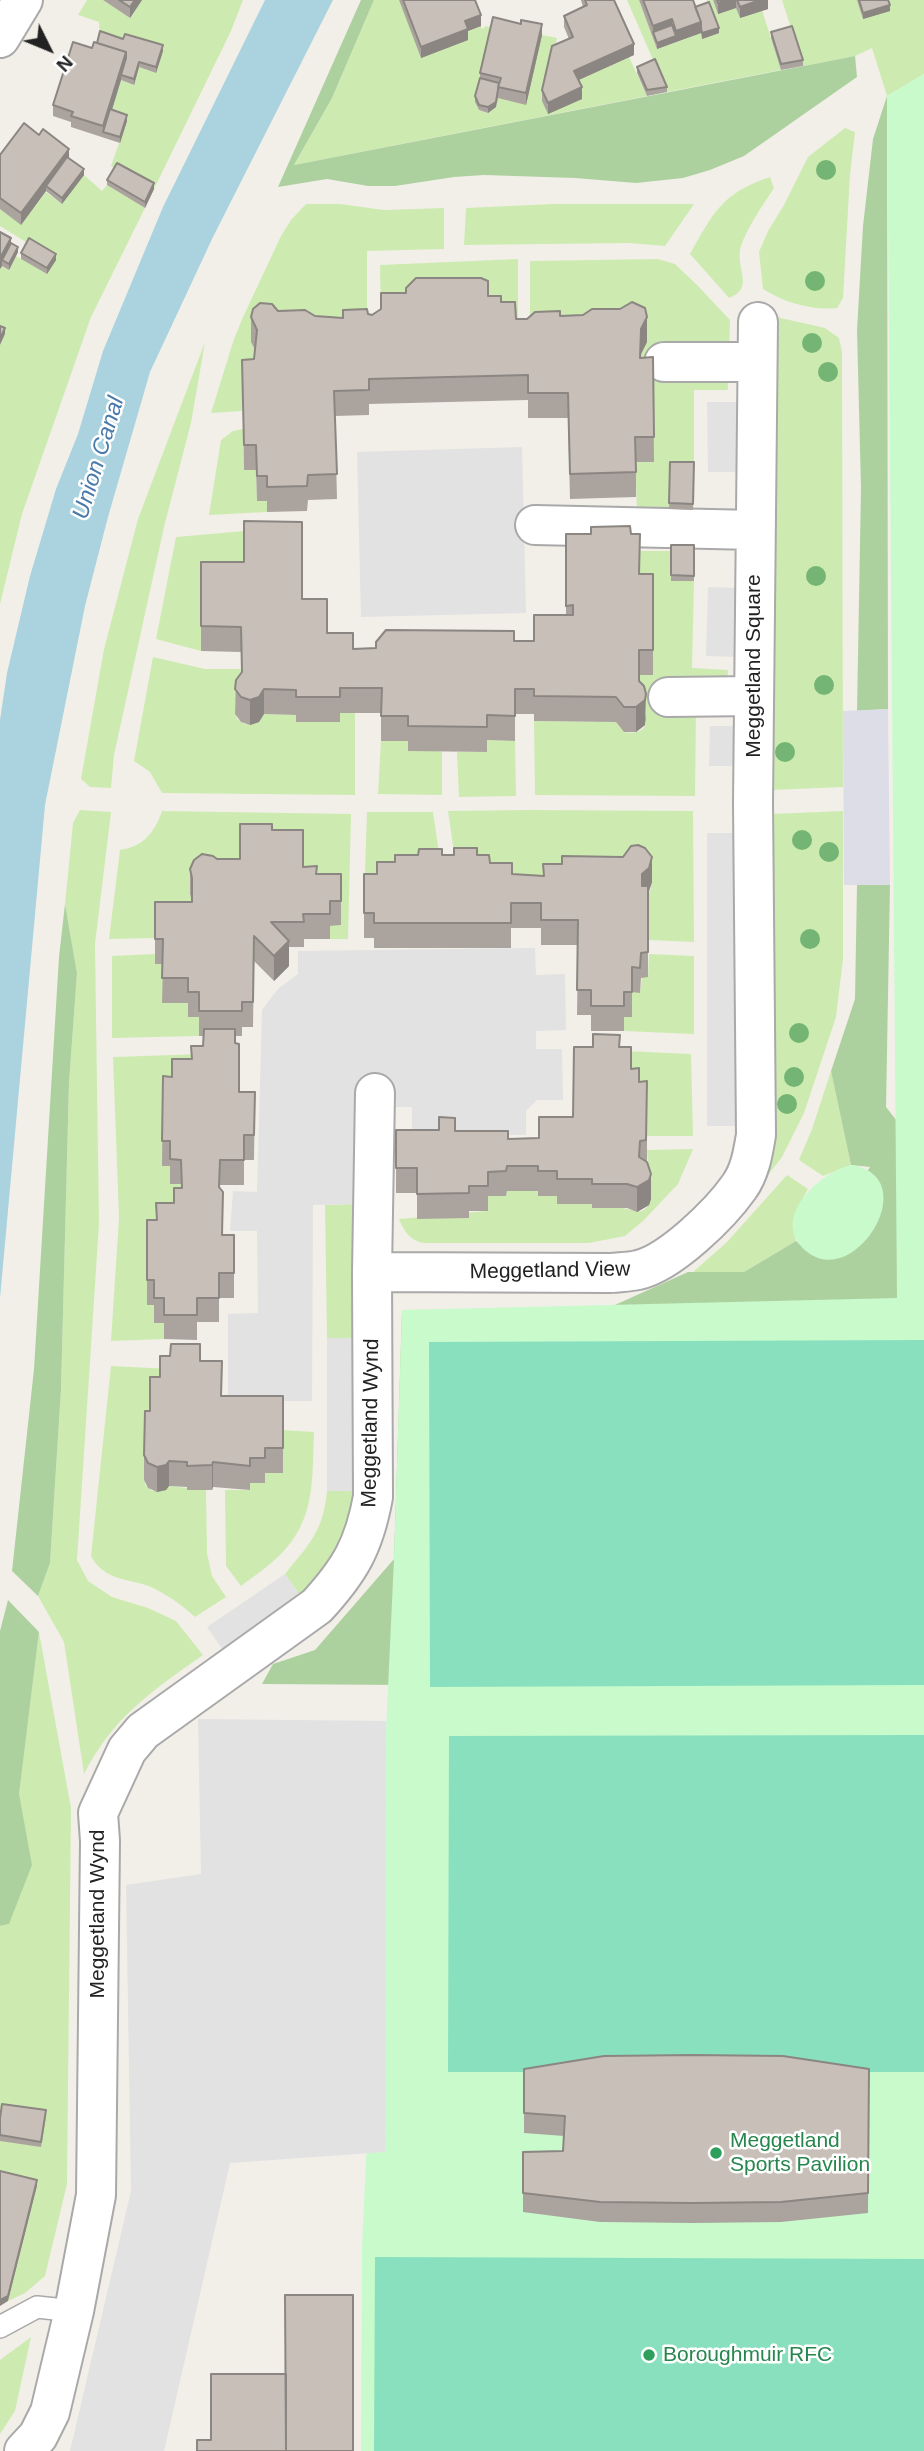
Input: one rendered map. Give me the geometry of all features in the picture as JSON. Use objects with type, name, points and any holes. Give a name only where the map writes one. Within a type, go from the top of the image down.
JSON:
[{"type":"street","points":[[0,38],[23,0]]},
{"type":"street","name":"Meggetland Square","points":[[753,802],[758,322]]},
{"type":"street","points":[[664,362],[757,362]]},
{"type":"street","points":[[535,525],[755,530]]},
{"type":"street","points":[[668,697],[754,696]]},
{"type":"street","name":"Meggetland View","points":[[372,1272],[611,1273],[640,1270],[667,1258],[693,1236],[740,1186],[751,1162],[756,1135],[753,802]]},
{"type":"street","points":[[372,1272],[375,1093]]},
{"type":"street","name":"Meggetland Wynd","points":[[24,2451],[38,2436],[50,2412],[74,2311],[96,2195],[99,1813],[127,1750],[142,1731],[317,1606],[340,1581],[356,1556],[368,1527],[373,1497],[372,1272]]},
{"type":"lane","points":[[0,2327],[37,2307],[74,2311]]},
{"type":"green space","points":[[87,0],[103,0],[130,18],[142,0],[243,0],[231,31],[154,189],[111,166],[127,121],[110,115],[121,80],[134,85],[139,67],[156,73],[100,37],[99,22],[78,15]]},
{"type":"green space","points":[[361,0],[374,0],[332,98],[294,165],[855,56],[857,77],[744,156],[683,178],[636,183],[484,175],[395,186],[368,186],[327,179],[278,187]]},
{"type":"green space","points":[[374,0],[399,0],[465,32],[481,26],[482,29],[486,26],[493,28],[475,102],[479,110],[488,113],[496,107],[498,98],[542,35],[557,38],[542,101],[574,82],[629,57],[647,96],[294,165],[332,98]]},
{"type":"green space","points":[[627,0],[639,0],[657,49],[701,33],[718,33],[707,0],[713,0],[718,14],[736,8],[740,18],[762,10],[781,70],[667,92]]},
{"type":"green space","points":[[782,0],[924,0],[924,74],[887,96],[872,48],[855,56],[803,66]]},
{"type":"green space","points":[[924,74],[924,2451],[361,2451],[362,2247],[394,1559],[402,1310],[897,1298],[887,96]]},
{"type":"green space","points":[[887,96],[888,709],[857,711],[861,488],[857,330],[863,226],[873,139]]},
{"type":"green space","points":[[845,128],[855,132],[843,298],[837,308],[818,308],[779,298],[763,289],[759,252],[808,157]]},
{"type":"green space","points":[[84,175],[102,191],[107,185],[145,208],[91,317],[22,514],[0,604],[0,345],[5,334],[0,331],[0,269],[2,266],[9,270],[16,256],[47,274],[55,260],[0,226],[0,209],[21,224],[46,192],[62,204]]},
{"type":"green space","points":[[770,177],[774,188],[754,219],[740,251],[743,284],[737,294],[729,298],[690,254],[721,206],[740,190]]},
{"type":"green space","points":[[306,204],[340,204],[384,210],[444,208],[444,249],[367,251],[367,334],[251,342],[257,355],[242,385],[242,411],[211,413],[243,317],[281,236]]},
{"type":"green space","points":[[553,204],[694,204],[665,246],[629,243],[464,245],[466,208]]},
{"type":"green space","points":[[518,259],[518,320],[381,318],[380,265]]},
{"type":"green space","points":[[658,259],[675,264],[730,320],[728,390],[694,390],[694,468],[670,468],[669,509],[637,509],[635,462],[654,462],[640,383],[641,354],[647,342],[530,321],[530,261]]},
{"type":"green space","points":[[772,316],[825,328],[839,338],[842,352],[843,787],[771,790]]},
{"type":"green space","points":[[205,342],[191,423],[164,527],[114,755],[111,788],[90,787],[81,779],[104,649],[138,519]]},
{"type":"green space","points":[[243,429],[244,470],[256,470],[257,501],[267,501],[267,512],[209,515],[221,440],[233,431]]},
{"type":"green space","points":[[245,531],[244,587],[203,587],[201,651],[156,639],[176,537]]},
{"type":"green space","points":[[630,551],[671,551],[671,581],[694,581],[692,668],[728,670],[727,685],[655,684],[656,711],[696,711],[695,796],[535,795],[534,721],[616,722],[624,732],[631,733],[642,730],[646,724],[639,704],[639,675],[653,674],[653,599],[639,599]]},
{"type":"green space","points":[[153,657],[205,669],[241,669],[242,697],[235,710],[237,719],[245,724],[259,722],[264,714],[296,715],[296,722],[339,722],[340,713],[355,713],[355,795],[162,793],[150,772],[134,761]]},
{"type":"green space","points":[[487,740],[515,741],[516,796],[459,797],[457,752],[487,752]]},
{"type":"green space","points":[[381,741],[408,741],[442,752],[442,795],[378,794]]},
{"type":"green space","points":[[80,810],[111,812],[95,944],[99,1224],[77,1560],[88,1581],[112,1597],[148,1608],[176,1621],[203,1655],[151,1693],[121,1721],[95,1754],[84,1774],[64,1642],[38,1596],[50,1563],[61,1390],[69,1083],[77,973],[65,904],[73,823]]},
{"type":"green space","points":[[162,811],[351,814],[348,939],[330,939],[330,926],[341,925],[240,884],[190,893],[192,903],[156,927],[155,938],[109,939],[120,850],[142,842],[156,826]]},
{"type":"green space","points":[[448,811],[693,811],[694,942],[648,940],[647,896],[651,889],[650,879],[623,882],[457,873]]},
{"type":"green space","points":[[843,811],[843,959],[836,1017],[804,1113],[782,1157],[758,1188],[771,814]]},
{"type":"green space","points":[[367,812],[433,812],[442,873],[364,899]]},
{"type":"green space","points":[[857,885],[890,885],[886,1107],[908,1135],[924,1329],[405,1685],[262,1684],[273,1664],[315,1650],[394,1559],[402,1310],[606,1309],[688,1272],[744,1272],[796,1241],[812,1255],[870,1167],[851,1165],[831,1071],[855,999]]},
{"type":"green space","points":[[65,904],[77,973],[69,1083],[61,1390],[50,1563],[38,1596],[12,1571],[34,1369],[59,957]]},
{"type":"green space","points":[[155,954],[155,964],[163,964],[163,1003],[188,1003],[199,1017],[199,1036],[112,1038],[112,956]]},
{"type":"green space","points":[[649,954],[694,956],[694,1034],[624,1031],[624,1017],[632,1017],[632,992],[640,992],[642,977],[648,977]]},
{"type":"green space","points":[[625,1051],[691,1054],[693,1136],[647,1136],[647,1106],[639,1106]]},
{"type":"green space","points":[[204,1054],[162,1165],[170,1166],[170,1184],[181,1184],[181,1197],[147,1245],[147,1305],[154,1305],[154,1323],[164,1323],[164,1339],[111,1341],[119,1218],[113,1057]]},
{"type":"green space","points":[[831,1071],[851,1165],[823,1176],[799,1160]]},
{"type":"green space","points":[[693,1149],[678,1184],[625,1236],[589,1243],[424,1243],[408,1235],[399,1219],[487,1211],[488,1196],[506,1196],[507,1191],[538,1191],[592,1204],[592,1208],[640,1211],[646,1208],[651,1198],[647,1150]]},
{"type":"green space","points":[[851,1165],[872,1173],[882,1188],[883,1206],[876,1226],[863,1243],[847,1255],[829,1260],[810,1254],[798,1242],[793,1228],[794,1215],[811,1189],[837,1170]]},
{"type":"green space","points":[[787,1175],[808,1189],[796,1214],[796,1241],[744,1272],[692,1273],[727,1242]]},
{"type":"green space","points":[[358,1204],[358,1338],[327,1338],[325,1205]]},
{"type":"green space","points":[[924,1340],[924,1685],[430,1687],[429,1342]]},
{"type":"green space","points":[[111,1366],[171,1369],[150,1435],[144,1475],[145,1485],[152,1491],[162,1491],[169,1486],[206,1490],[207,1553],[212,1576],[226,1597],[195,1617],[153,1588],[104,1571],[91,1556]]},
{"type":"green space","points":[[282,1430],[314,1432],[310,1498],[306,1513],[292,1541],[280,1555],[241,1586],[226,1566],[225,1490],[250,1490],[250,1483],[264,1483],[265,1473],[283,1473]]},
{"type":"green space","points":[[327,1491],[358,1491],[346,1542],[303,1600],[285,1574],[314,1537],[322,1517]]},
{"type":"green space","points":[[8,1600],[39,1632],[19,1794],[32,1865],[9,1924],[0,1926],[0,1631]]},
{"type":"green space","points":[[39,1632],[71,1808],[67,2184],[45,2276],[25,2293],[8,2301],[37,2186],[0,2176],[0,1926],[9,1924],[18,1798]]},
{"type":"green space","points":[[924,1735],[924,2072],[448,2072],[449,1736]]},
{"type":"green space","name":"Boroughmuir RFC","points":[[375,2257],[924,2259],[924,2451],[374,2451]]},
{"type":"green space","points":[[31,2337],[15,2411],[0,2434],[0,2360]]},
{"type":"shaded area","points":[[707,402],[739,402],[739,472],[708,472]]},
{"type":"shaded area","points":[[522,447],[526,613],[361,617],[357,452]]},
{"type":"shaded area","points":[[708,587],[740,588],[738,657],[706,656]]},
{"type":"shaded area","points":[[888,709],[890,885],[844,885],[843,711]]},
{"type":"shaded area","points":[[710,726],[739,726],[739,766],[709,766]]},
{"type":"shaded area","points":[[707,833],[741,833],[740,1126],[707,1126]]},
{"type":"shaded area","points":[[535,948],[536,975],[565,974],[566,1030],[536,1031],[536,1049],[562,1049],[563,1100],[537,1100],[526,1111],[526,1135],[412,1135],[412,1107],[360,1107],[358,1204],[313,1205],[312,1401],[228,1401],[228,1314],[258,1313],[257,1231],[230,1231],[233,1191],[257,1192],[262,1010],[278,989],[298,974],[298,951]]},
{"type":"shaded area","points":[[327,1338],[358,1338],[358,1491],[327,1491]]},
{"type":"shaded area","points":[[285,1574],[303,1600],[225,1653],[207,1627]]},
{"type":"shaded area","points":[[198,1719],[386,1721],[385,2152],[230,2163],[164,2451],[70,2451],[131,2191],[126,1885],[201,1874]]},
{"type":"water","name":"Union Canal","points":[[265,0],[333,0],[213,237],[150,372],[85,606],[45,805],[0,1298],[0,720],[7,673],[30,576],[56,489],[78,434],[103,351],[163,207]]},
{"type":"building","points":[[119,0],[135,0],[130,7]]},
{"type":"building","points":[[403,0],[475,0],[481,15],[465,21],[468,29],[421,47]]},
{"type":"building","points":[[585,0],[614,0],[634,44],[574,71],[582,87],[548,103],[542,90],[552,46],[573,37],[564,16],[587,5]]},
{"type":"building","points":[[643,0],[693,0],[701,22],[676,31],[672,19],[653,26]]},
{"type":"building","points":[[737,0],[760,0],[740,7]]},
{"type":"building","points":[[859,0],[888,0],[890,5],[863,13]]},
{"type":"building","points":[[709,2],[719,28],[702,33],[695,7]]},
{"type":"building","points":[[493,17],[521,24],[521,20],[542,24],[526,93],[498,87],[501,78],[480,73]]},
{"type":"building","points":[[672,25],[676,36],[657,43],[653,32]]},
{"type":"building","points":[[792,26],[803,60],[781,64],[771,32]]},
{"type":"building","points":[[100,31],[123,39],[125,34],[163,45],[156,67],[139,62],[134,79],[121,75],[126,52],[97,43]]},
{"type":"building","points":[[73,42],[92,48],[94,42],[126,52],[103,126],[71,116],[73,112],[53,105]]},
{"type":"building","points":[[655,59],[667,87],[647,90],[637,67]]},
{"type":"building","points":[[480,78],[499,83],[496,102],[488,107],[479,105],[475,96]]},
{"type":"building","points":[[110,109],[127,115],[120,137],[103,132]]},
{"type":"building","points":[[24,123],[39,135],[43,129],[69,149],[21,213],[0,198],[0,155]]},
{"type":"building","points":[[67,157],[84,169],[62,198],[46,186]]},
{"type":"building","points":[[117,163],[154,183],[145,202],[107,180]]},
{"type":"building","points":[[0,232],[11,238],[0,258]]},
{"type":"building","points":[[29,238],[56,254],[47,268],[21,253]]},
{"type":"building","points":[[11,243],[18,247],[9,264],[2,260]]},
{"type":"building","points":[[416,278],[481,278],[488,281],[488,296],[501,296],[501,302],[515,302],[516,319],[527,319],[535,312],[560,311],[560,316],[583,315],[592,309],[620,309],[632,302],[645,308],[647,317],[641,329],[640,358],[653,357],[654,437],[635,437],[636,472],[570,474],[568,393],[528,393],[528,375],[369,379],[369,390],[334,391],[337,474],[308,475],[307,486],[267,487],[267,476],[257,476],[256,445],[244,445],[242,360],[254,359],[257,330],[251,317],[253,309],[260,303],[272,304],[278,311],[305,310],[315,316],[343,318],[343,310],[367,309],[368,314],[372,315],[381,309],[381,293],[406,293],[406,288]]},
{"type":"building","points":[[0,326],[5,328],[0,339]]},
{"type":"building","points":[[670,462],[694,462],[693,504],[669,503]]},
{"type":"building","points":[[244,521],[302,522],[302,599],[327,599],[327,633],[353,633],[353,649],[376,648],[376,642],[386,630],[514,631],[514,641],[534,641],[534,615],[573,615],[573,605],[566,606],[566,534],[591,534],[591,527],[630,526],[631,534],[640,534],[639,574],[653,574],[653,650],[639,650],[639,681],[644,686],[645,700],[636,707],[624,707],[616,697],[534,696],[534,689],[515,689],[515,716],[487,715],[487,727],[408,726],[408,716],[381,716],[382,688],[340,688],[340,697],[296,697],[296,690],[264,689],[259,697],[250,700],[241,697],[235,689],[236,680],[242,672],[241,627],[201,626],[201,562],[244,562]]},
{"type":"building","points":[[671,545],[694,545],[694,576],[671,575]]},
{"type":"building","points":[[240,824],[272,824],[272,830],[303,830],[303,867],[317,866],[316,874],[341,874],[341,901],[330,901],[330,914],[303,914],[304,922],[271,922],[289,941],[274,956],[254,936],[253,1002],[242,1002],[242,1011],[199,1011],[199,992],[188,992],[188,978],[162,978],[163,939],[155,939],[155,902],[192,902],[190,869],[194,860],[202,854],[217,859],[240,859]]},
{"type":"building","points":[[631,846],[645,848],[652,857],[649,868],[642,874],[642,886],[648,886],[648,952],[641,953],[640,968],[632,967],[632,992],[624,992],[624,1006],[591,1006],[591,990],[577,990],[578,920],[541,920],[541,903],[511,903],[511,923],[374,923],[374,913],[364,913],[364,874],[377,874],[377,862],[395,862],[395,855],[418,855],[419,849],[442,849],[442,855],[454,855],[454,848],[477,848],[477,855],[489,855],[490,863],[512,863],[512,874],[544,876],[543,864],[562,864],[562,856],[623,857]]},
{"type":"building","points":[[204,1029],[235,1029],[235,1043],[239,1044],[239,1092],[255,1092],[254,1135],[244,1135],[244,1160],[220,1160],[219,1187],[223,1192],[222,1235],[234,1235],[234,1273],[219,1273],[219,1298],[197,1298],[197,1315],[164,1315],[164,1298],[154,1298],[154,1280],[147,1280],[147,1220],[157,1220],[156,1203],[174,1203],[174,1188],[182,1188],[181,1160],[170,1159],[170,1141],[162,1141],[163,1076],[172,1077],[172,1059],[192,1059],[191,1046],[203,1046]]},
{"type":"building","points":[[593,1034],[620,1035],[619,1047],[631,1047],[631,1069],[639,1068],[639,1082],[647,1081],[646,1140],[640,1141],[639,1157],[647,1162],[651,1174],[649,1180],[637,1187],[627,1184],[592,1184],[592,1179],[557,1179],[557,1171],[538,1171],[538,1166],[507,1166],[506,1171],[488,1172],[488,1186],[469,1186],[469,1193],[417,1194],[417,1168],[396,1168],[396,1130],[439,1130],[439,1117],[455,1118],[455,1131],[508,1131],[508,1139],[539,1138],[539,1117],[573,1117],[574,1047],[593,1047]]},
{"type":"building","points":[[171,1344],[200,1344],[200,1361],[222,1361],[221,1396],[283,1396],[283,1448],[265,1448],[265,1458],[250,1458],[250,1466],[213,1462],[212,1465],[187,1466],[187,1462],[169,1461],[166,1465],[157,1467],[148,1463],[144,1455],[145,1411],[150,1411],[150,1377],[160,1377],[160,1356],[170,1356]]},
{"type":"building","name":"Meggetland Sports Pavilion","points":[[604,2056],[783,2056],[869,2069],[868,2193],[781,2202],[692,2203],[600,2202],[523,2193],[523,2152],[563,2151],[565,2116],[524,2113],[524,2069]]},
{"type":"building","points":[[2,2104],[46,2110],[41,2142],[0,2135]]},
{"type":"building","points":[[0,2171],[37,2180],[8,2296],[0,2300]]},
{"type":"building","points":[[285,2295],[353,2295],[353,2451],[286,2451]]},
{"type":"building","points":[[211,2374],[286,2374],[286,2451],[197,2451],[197,2440],[211,2440]]},
{"type":"place","name":"Meggetland Sports Pavilion","points":[[716,2153]]},
{"type":"place","name":"Boroughmuir RFC","points":[[649,2355]]}]
